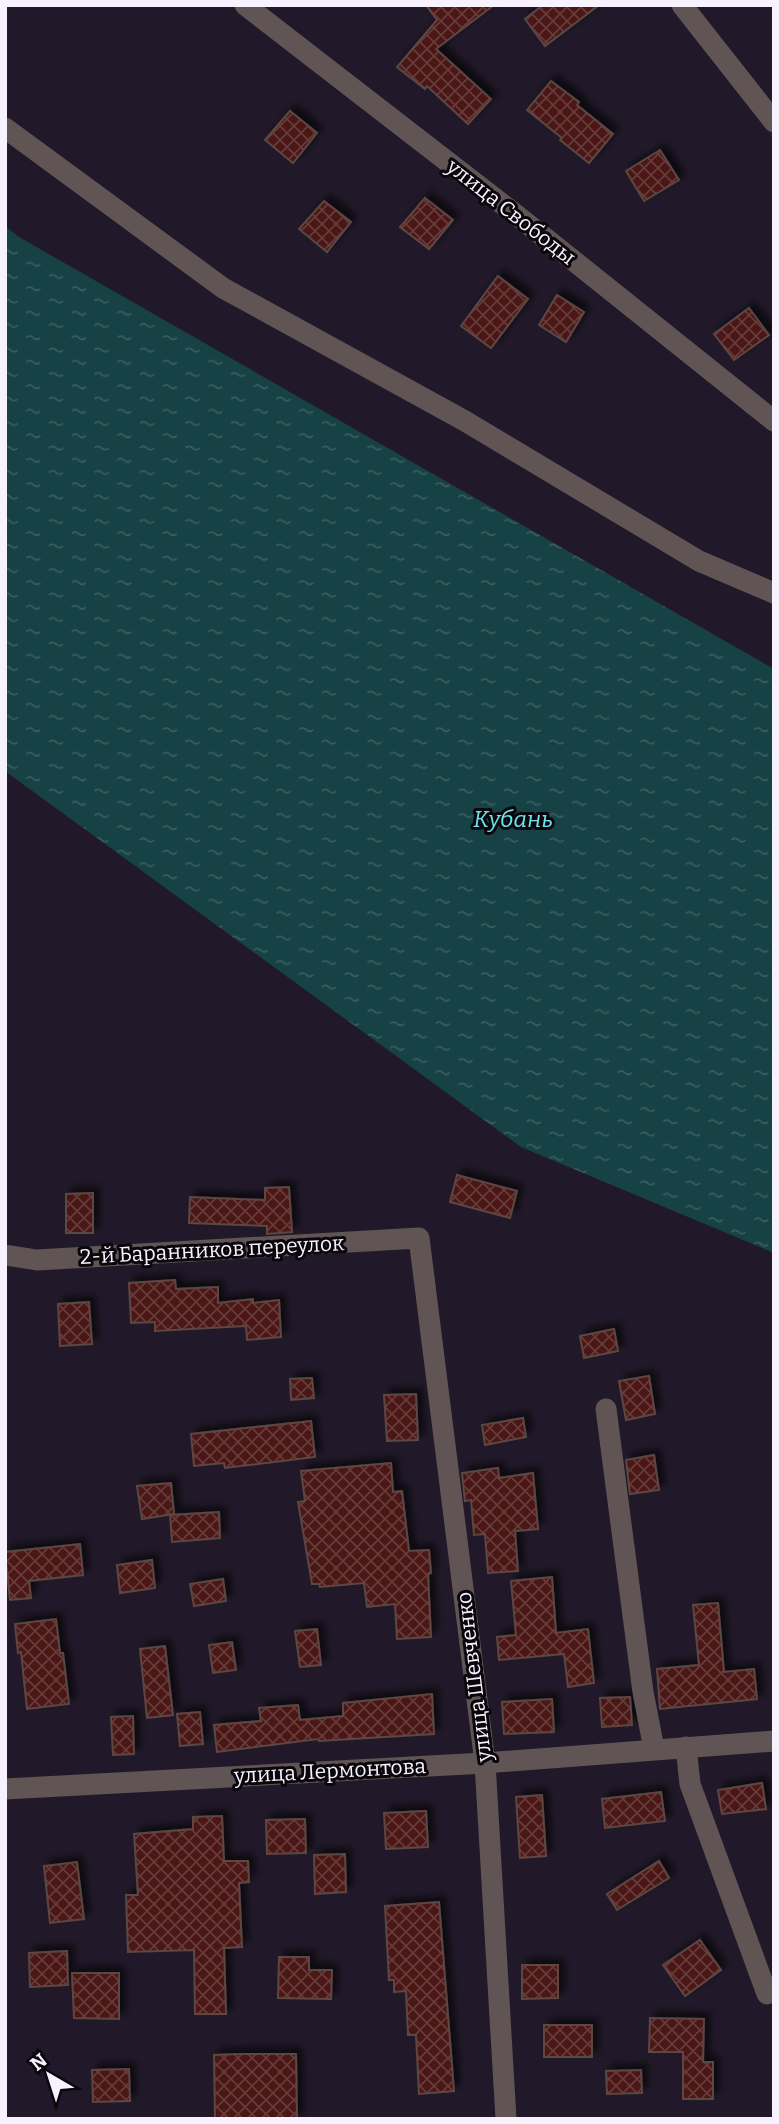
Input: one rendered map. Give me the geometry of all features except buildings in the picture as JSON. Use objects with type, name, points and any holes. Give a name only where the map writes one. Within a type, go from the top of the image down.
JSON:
[{"type":"street","name":"улица Свободы","points":[[246,5],[508,208],[774,421]]},
{"type":"street","points":[[682,5],[774,122]]},
{"type":"street","points":[[5,128],[223,288],[466,421],[699,561],[774,593]]},
{"type":"street","name":"2-й Баранников переулок","points":[[5,1255],[37,1260],[419,1238]]},
{"type":"street","name":"улица Шевченко","points":[[419,1238],[485,1763],[506,2119]]},
{"type":"street","points":[[606,1409],[641,1678],[654,1749]]},
{"type":"street","name":"улица Лермонтова","points":[[5,1789],[485,1763],[774,1741]]},
{"type":"street","points":[[686,1747],[690,1784],[766,1994]]},
{"type":"water","name":"Кубань","points":[[5,226],[19,237],[774,669],[774,1253],[521,1147],[5,771]]}]
